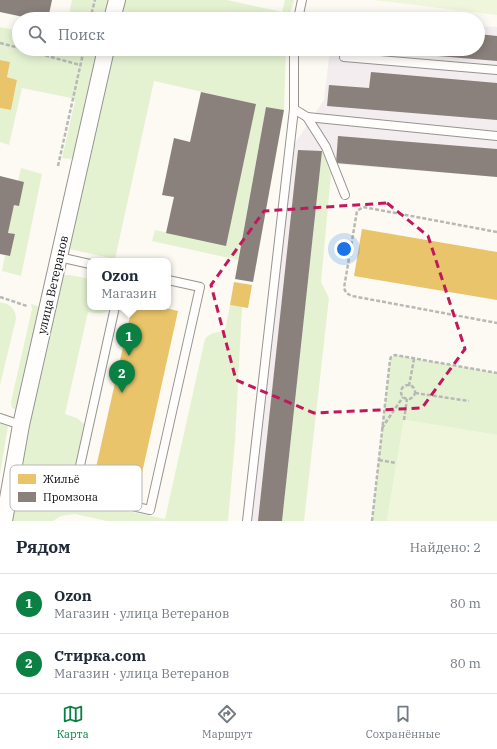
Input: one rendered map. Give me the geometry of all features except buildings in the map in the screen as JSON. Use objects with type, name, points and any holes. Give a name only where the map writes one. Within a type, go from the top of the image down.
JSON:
[{"type":"street","points":[[114,12],[117,0]]},
{"type":"street","name":"улица Ветеранов","points":[[14,465],[21,425],[104,56]]},
{"type":"street","name":"улица Ветеранов","points":[[4,521],[10,485]]},
{"type":"lane","points":[[299,12],[302,0]]},
{"type":"lane","points":[[247,521],[294,109],[294,56]]},
{"type":"lane","points":[[344,57],[497,70]]},
{"type":"lane","points":[[294,109],[307,117],[497,136]]},
{"type":"lane","points":[[307,117],[326,147],[345,195]]},
{"type":"lane","points":[[59,257],[87,263]]},
{"type":"lane","points":[[142,508],[150,510],[200,288],[171,281]]},
{"type":"lane","points":[[80,465],[114,310]]},
{"type":"lane","points":[[0,418],[21,425]]},
{"type":"path","points":[[92,12],[95,0]]},
{"type":"path","points":[[0,43],[12,46]]},
{"type":"path","points":[[49,56],[80,64]]},
{"type":"path","points":[[58,166],[82,56]]},
{"type":"path","points":[[497,232],[363,208],[357,211],[344,288],[348,295],[352,296],[497,322]]},
{"type":"path","points":[[0,298],[27,306]]},
{"type":"path","points":[[372,521],[391,357],[414,358],[497,373]]},
{"type":"path","points":[[409,386],[414,358]]},
{"type":"path","points":[[382,429],[403,397],[402,391],[404,387],[409,386],[414,388],[414,397],[410,399],[403,397]]},
{"type":"path","points":[[415,393],[469,401]]},
{"type":"path","points":[[404,420],[407,399]]},
{"type":"path","points":[[379,460],[396,463]]},
{"type":"highlighted area","points":[[387,203],[428,236],[465,349],[422,408],[314,413],[236,380],[211,285],[264,211]]},
{"type":"shaded area","points":[[485,26],[497,27],[497,177],[323,163],[286,521],[252,521],[291,149],[324,100],[329,56],[485,56]]},
{"type":"green space","points":[[72,0],[111,0],[108,12],[69,12]]},
{"type":"green space","points":[[120,0],[227,0],[282,12],[117,12]]},
{"type":"green space","points":[[285,0],[294,0],[291,12],[282,12]]},
{"type":"green space","points":[[374,0],[497,0],[497,15],[485,14],[485,12],[472,12]]},
{"type":"green space","points":[[0,27],[12,30],[12,56],[99,56],[75,157],[70,159],[62,158],[75,101],[71,98],[22,88],[9,145],[0,142],[0,108],[11,110],[17,80],[7,77],[10,62],[0,60]]},
{"type":"green space","points":[[108,56],[286,56],[284,110],[266,107],[238,260],[152,241],[155,230],[226,245],[256,104],[154,81],[115,258],[69,249],[67,245]]},
{"type":"green space","points":[[322,151],[331,174],[321,282],[329,298],[304,521],[282,521]]},
{"type":"green space","points":[[21,168],[42,174],[21,276],[2,271],[5,255],[10,256],[15,235],[8,233],[14,205],[19,205],[24,182],[18,181]]},
{"type":"green space","points":[[64,275],[70,275],[87,278],[87,310],[109,310],[104,313],[88,312],[65,414],[77,418],[85,425],[77,465],[20,465],[60,278]]},
{"type":"green space","points":[[0,302],[7,304],[14,310],[16,319],[0,385]]},
{"type":"green space","points":[[31,304],[42,307],[19,410],[12,408],[11,402],[32,309]]},
{"type":"green space","points":[[230,305],[242,307],[235,441],[228,521],[107,521],[75,514],[61,516],[53,521],[10,521],[12,511],[128,511],[165,519],[205,339],[217,332],[225,331]]},
{"type":"green space","points":[[395,355],[497,373],[497,435],[404,420],[387,521],[372,521],[390,360],[391,357]]},
{"type":"green space","points":[[404,420],[497,435],[497,521],[387,521]]},
{"type":"green space","points":[[0,423],[8,426],[0,474]]},
{"type":"place","name":"Ozon","points":[[129,356]]},
{"type":"place","name":"Стирка.com","points":[[122,393]]}]
